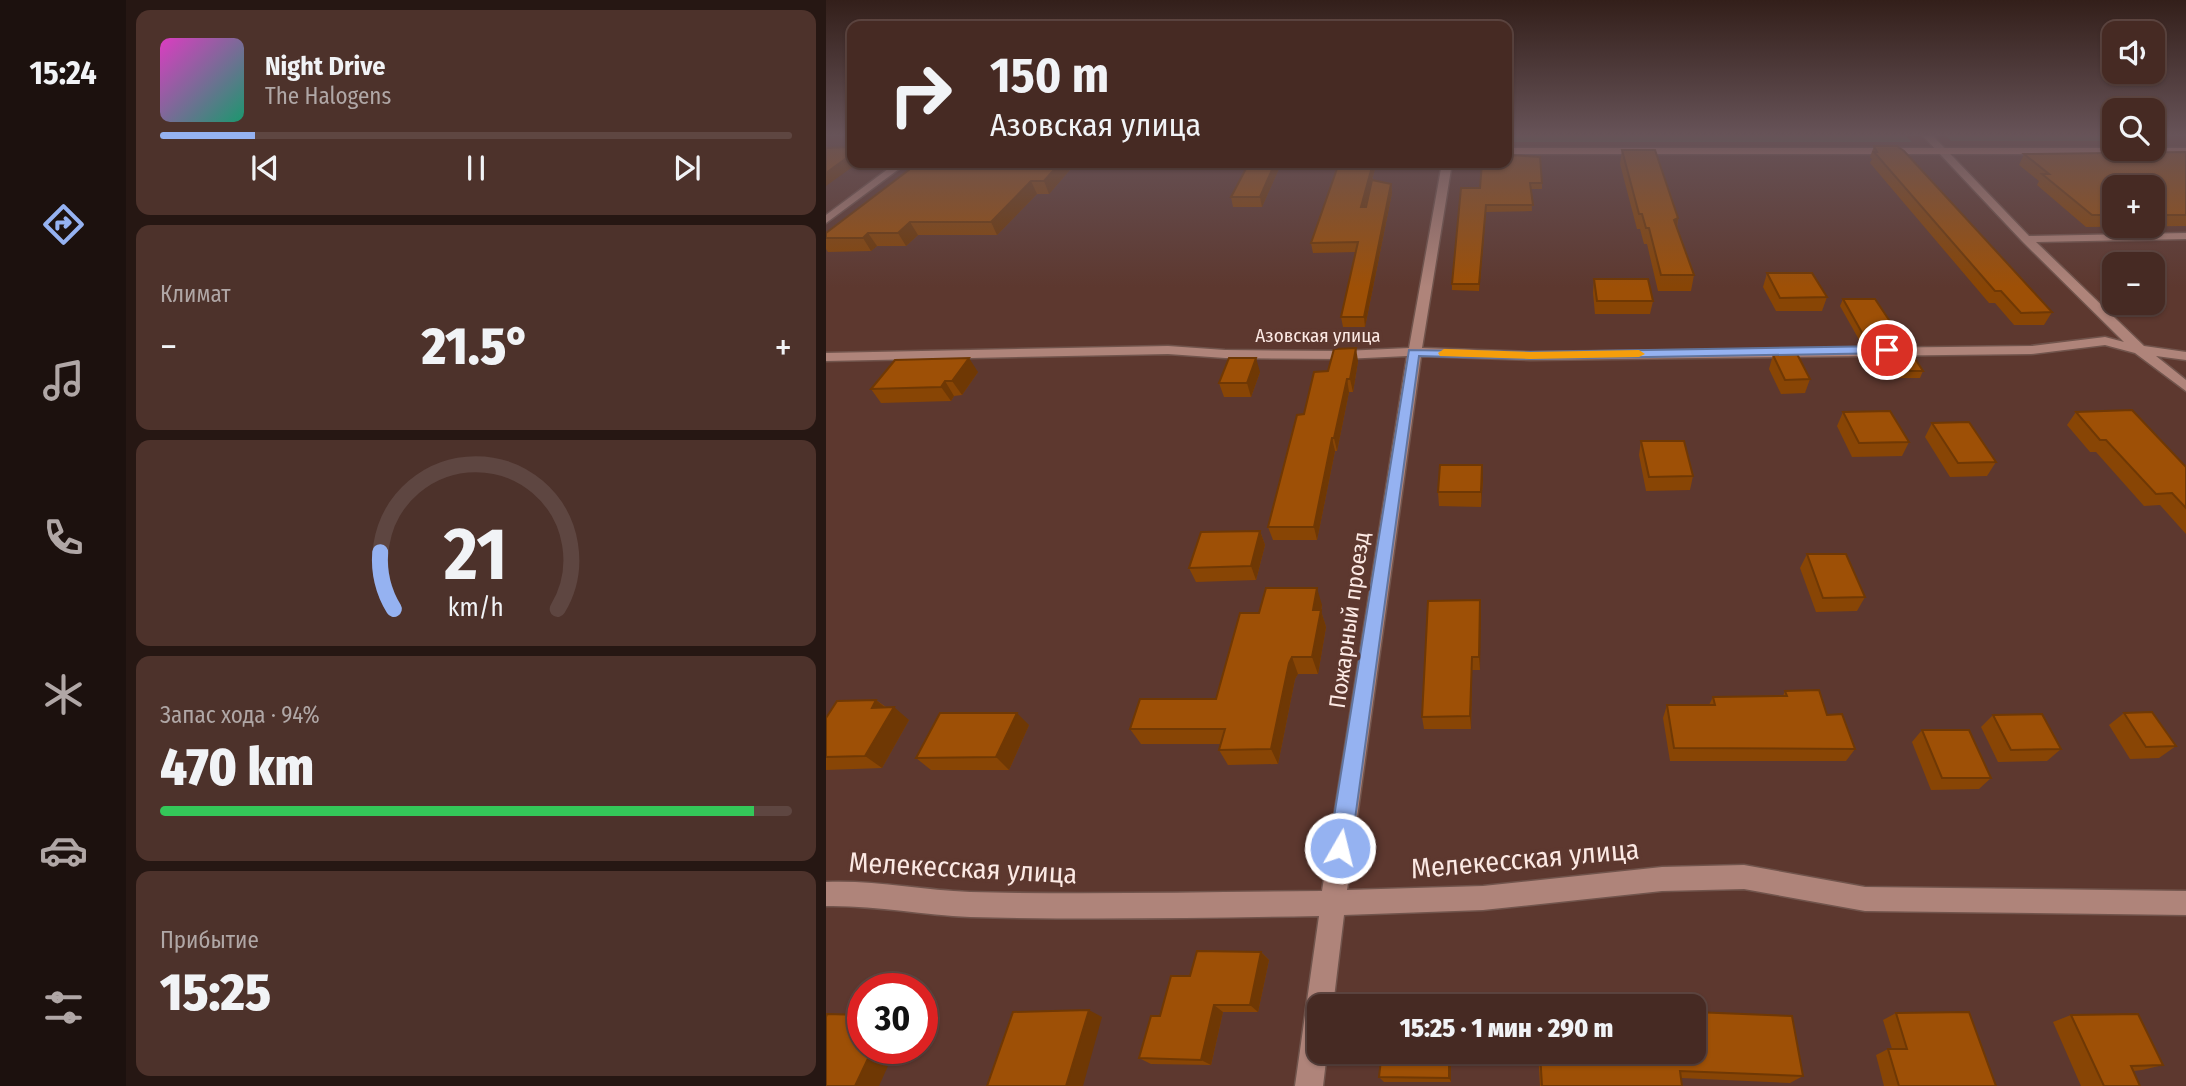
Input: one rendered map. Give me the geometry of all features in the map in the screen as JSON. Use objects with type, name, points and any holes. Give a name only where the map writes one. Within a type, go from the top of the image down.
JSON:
[{"type":"street","points":[[826,220],[872,186]]},
{"type":"street","name":"Пожарный проезд","points":[[1308,1086],[1332,903],[1414,352],[1443,186]]},
{"type":"street","points":[[1976,186],[2026,239],[2140,350],[2186,387]]},
{"type":"street","points":[[2026,239],[2186,236]]},
{"type":"street","name":"Азовская улица","points":[[826,357],[1167,350],[1318,355],[1414,352],[1530,356],[2031,351],[2105,341],[2140,350],[2186,356]]},
{"type":"street","name":"Мелекесская улица","points":[[826,894],[852,893],[967,904],[1142,906],[1332,903],[1483,898],[1662,878],[1744,877],[1865,899],[2186,903]]},
{"type":"building","points":[[888,186],[1026,186],[991,222],[910,222],[898,233],[868,233],[863,238],[826,238],[826,233]]},
{"type":"building","points":[[1237,186],[1265,186],[1260,197],[1231,197]]},
{"type":"building","points":[[1331,186],[1367,186],[1361,207],[1366,207],[1371,186],[1391,186],[1364,317],[1341,317],[1358,242],[1311,243]]},
{"type":"building","points":[[1480,186],[1530,186],[1533,205],[1486,205],[1479,284],[1452,284],[1461,188],[1480,188]]},
{"type":"building","points":[[1631,186],[1667,186],[1678,218],[1674,220],[1694,275],[1661,275],[1649,228],[1646,228],[1642,214],[1639,214]]},
{"type":"building","points":[[1903,186],[1936,186],[2052,312],[2021,313],[2001,291],[1995,291]]},
{"type":"building","points":[[2056,186],[2102,186],[2102,215],[2092,215]]},
{"type":"building","points":[[2165,186],[2186,186],[2186,215],[2165,215]]},
{"type":"building","points":[[1767,273],[1812,273],[1827,297],[1780,298]]},
{"type":"building","points":[[1594,279],[1648,279],[1653,301],[1597,301]]},
{"type":"building","points":[[1843,299],[1875,299],[1901,338],[1865,338]]},
{"type":"building","points":[[1356,348],[1350,379],[1347,379],[1332,438],[1314,527],[1268,527],[1297,415],[1304,414],[1314,372],[1328,371],[1334,349]]},
{"type":"building","points":[[1910,351],[1923,371],[1883,371],[1872,352]]},
{"type":"building","points":[[1797,354],[1810,379],[1785,380],[1773,355]]},
{"type":"building","points":[[969,358],[952,381],[945,381],[941,387],[871,389],[895,360]]},
{"type":"building","points":[[1229,358],[1256,358],[1247,383],[1219,383]]},
{"type":"building","points":[[2132,410],[2186,467],[2186,508],[2172,493],[2156,494],[2106,440],[2100,440],[2076,412]]},
{"type":"building","points":[[1890,411],[1909,442],[1859,443],[1843,412]]},
{"type":"building","points":[[1969,422],[1996,462],[1958,463],[1932,423]]},
{"type":"building","points":[[1641,441],[1684,441],[1693,476],[1649,477]]},
{"type":"building","points":[[1440,465],[1482,465],[1481,492],[1438,492]]},
{"type":"building","points":[[1260,531],[1251,566],[1189,568],[1201,532]]},
{"type":"building","points":[[1807,554],[1846,554],[1865,597],[1823,598]]},
{"type":"building","points":[[1266,588],[1317,588],[1313,610],[1321,610],[1312,657],[1292,657],[1289,663],[1271,749],[1219,750],[1225,729],[1130,729],[1140,699],[1216,699],[1240,613],[1259,613]]},
{"type":"building","points":[[1480,600],[1479,657],[1472,657],[1470,716],[1422,717],[1428,601]]},
{"type":"building","points":[[1819,690],[1827,715],[1842,714],[1855,749],[1674,748],[1667,705],[1715,705],[1713,697],[1787,696],[1785,691]]},
{"type":"building","points":[[876,700],[872,708],[894,707],[865,756],[826,757],[826,718],[837,701]]},
{"type":"building","points":[[2152,712],[2176,746],[2146,747],[2124,713]]},
{"type":"building","points":[[940,713],[1017,713],[996,757],[916,758]]},
{"type":"building","points":[[2042,714],[2061,749],[2011,750],[1993,715]]},
{"type":"building","points":[[1922,730],[1969,730],[1991,778],[1942,778]]},
{"type":"building","points":[[1197,951],[1261,952],[1250,1005],[1214,1005],[1201,1060],[1139,1058],[1151,1016],[1160,1016],[1171,976],[1190,976]]},
{"type":"building","points":[[1089,1010],[1066,1086],[987,1086],[1013,1012]]},
{"type":"building","points":[[1706,1012],[1792,1016],[1803,1076],[1680,1071],[1682,1086],[1542,1086],[1541,1064],[1706,1064]]},
{"type":"building","points":[[1969,1012],[1996,1086],[1899,1086],[1888,1049],[1907,1049],[1896,1013]]},
{"type":"building","points":[[827,1014],[847,1015],[847,1064],[865,1064],[855,1086],[826,1086]]},
{"type":"building","points":[[2138,1014],[2163,1065],[2131,1066],[2140,1086],[2104,1086],[2071,1015]]},
{"type":"building","points":[[1381,1064],[1449,1064],[1449,1078],[1379,1077]]},
{"type":"slow traffic","points":[[1444,353],[1530,356],[1639,354]]},
{"type":"route","points":[[1340,848],[1414,352],[1530,356],[1887,350]]}]
